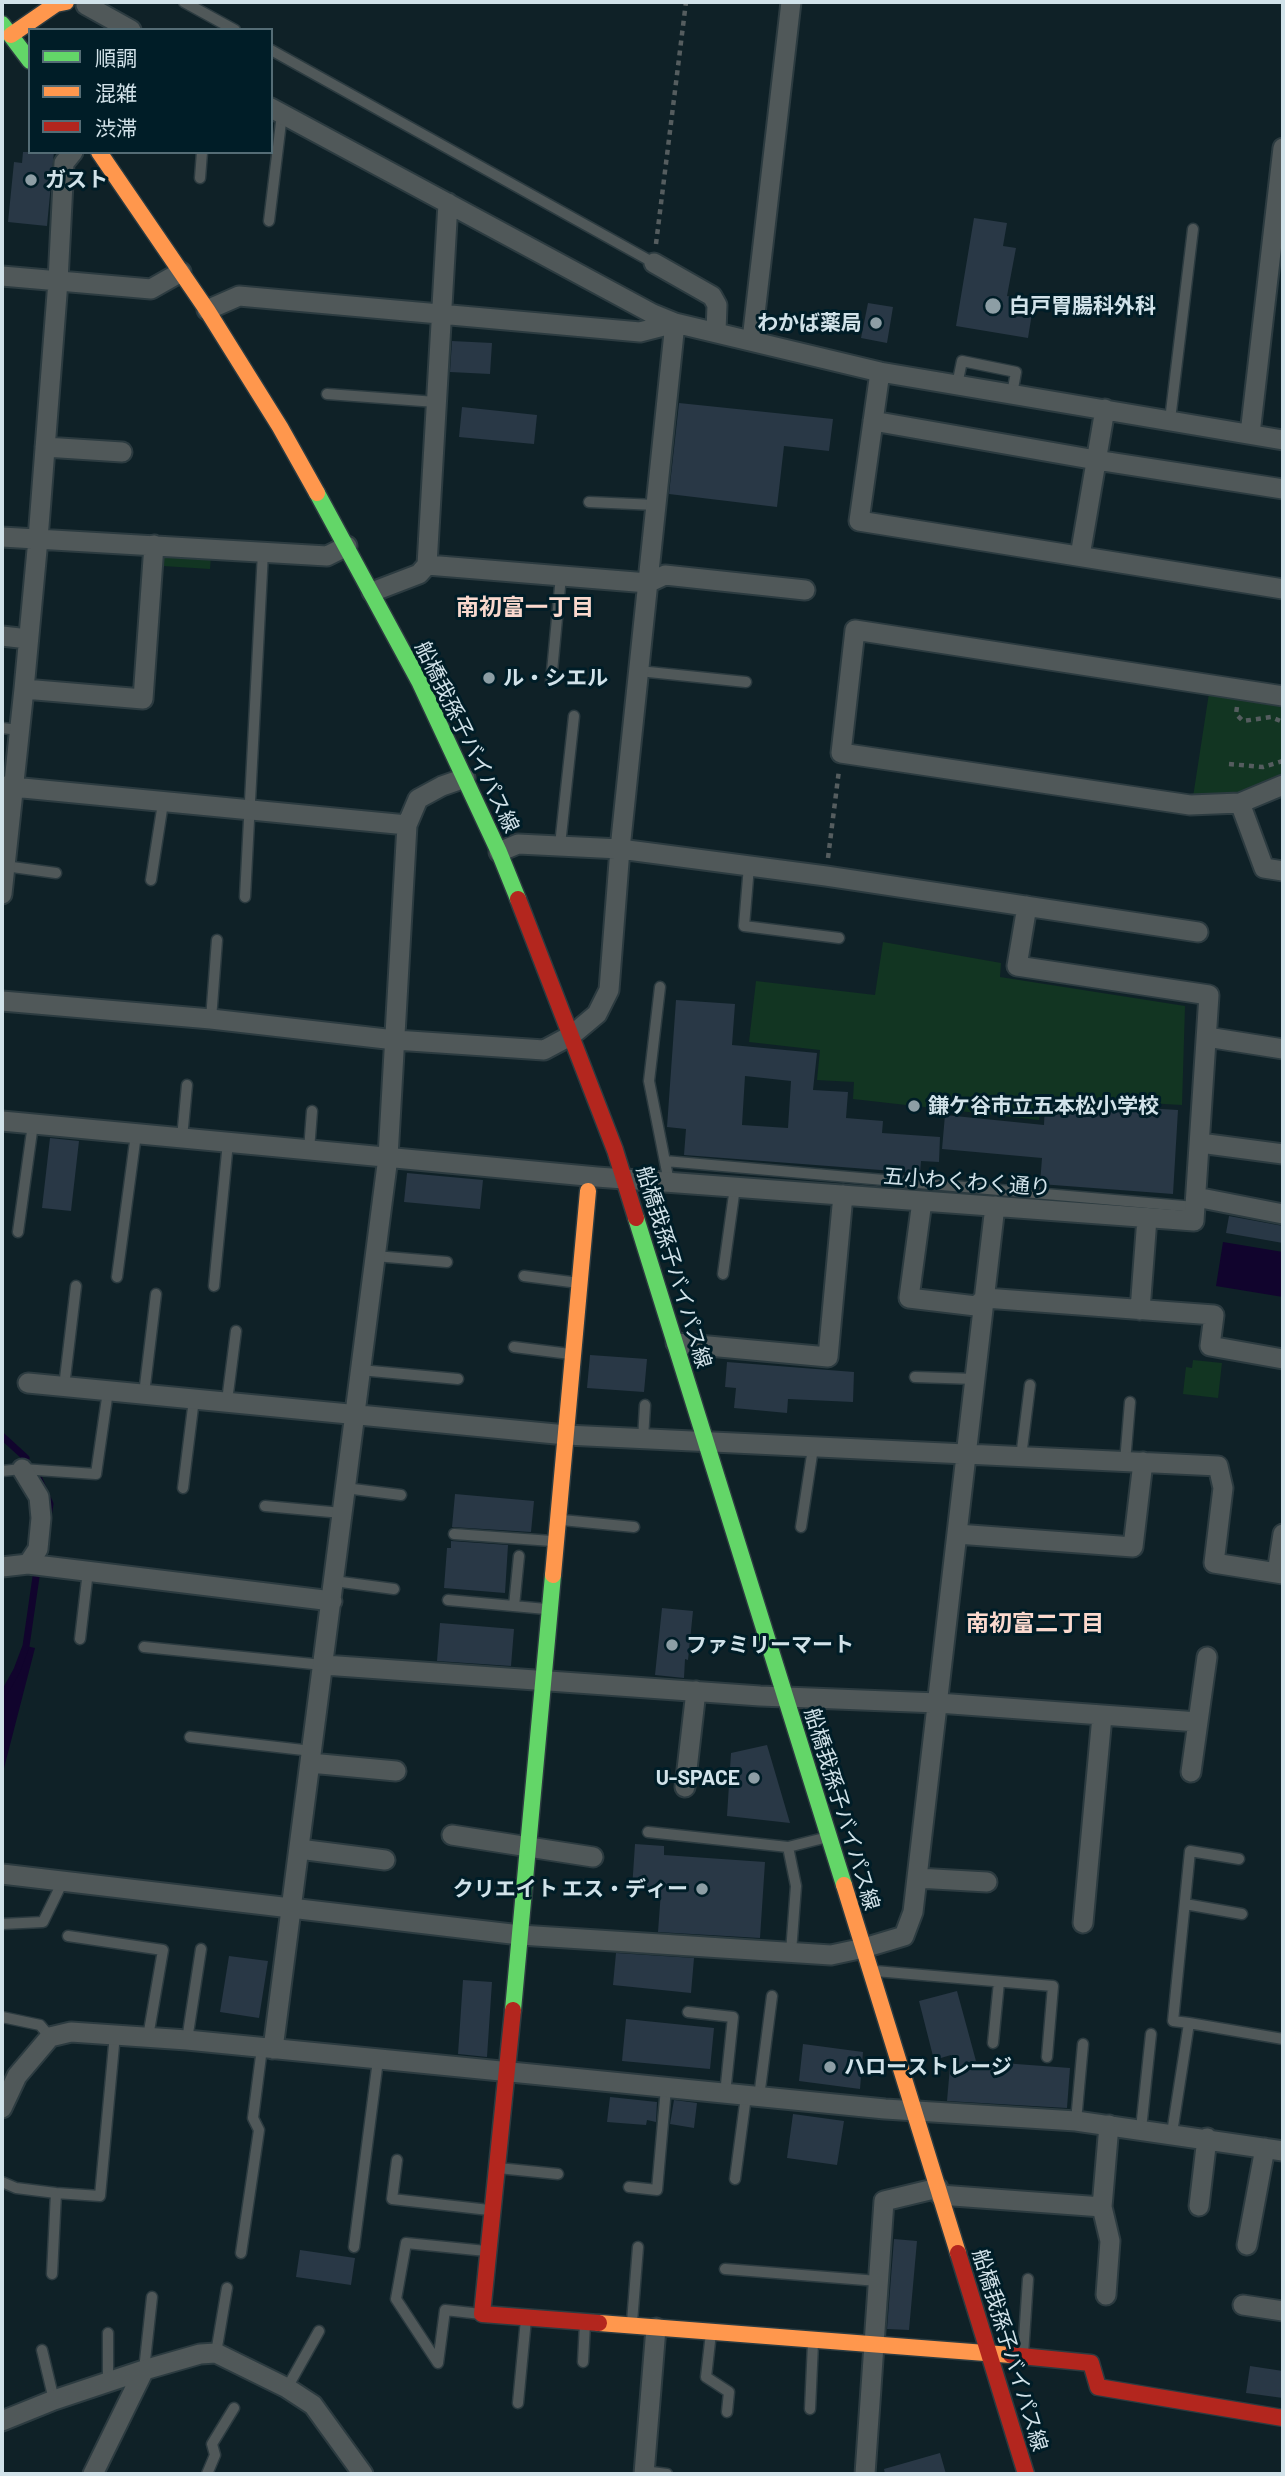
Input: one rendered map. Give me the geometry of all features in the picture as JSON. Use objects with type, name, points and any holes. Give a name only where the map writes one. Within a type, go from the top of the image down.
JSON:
[{"type":"street","points":[[28,58],[6,30],[55,4],[78,2],[127,28]]},
{"type":"street","points":[[752,340],[791,2]]},
{"type":"street","points":[[277,111],[653,314],[675,323],[880,372],[1283,440]]},
{"type":"street","points":[[1250,434],[1283,148]]},
{"type":"street","points":[[2,894],[11,729],[24,689],[38,540],[58,281],[64,163],[71,154]]},
{"type":"street","name":"船橋我孫子バイパス線","points":[[100,154],[167,249],[280,427],[420,683],[499,852],[572,1035],[624,1178],[1026,2474]]},
{"type":"street","points":[[372,592],[419,573],[427,565],[448,203]]},
{"type":"street","points":[[654,262],[712,296],[717,306],[716,332]]},
{"type":"street","points":[[2,276],[151,289],[181,272]]},
{"type":"street","points":[[207,310],[239,296],[639,332],[675,323]]},
{"type":"street","points":[[2,1002],[211,1019],[395,1040],[544,1050],[572,1035],[597,1014],[609,990],[620,849],[675,323]]},
{"type":"street","points":[[880,372],[859,521],[1283,589]]},
{"type":"street","points":[[1080,556],[1105,409]]},
{"type":"street","points":[[873,421],[1283,489]]},
{"type":"street","points":[[45,447],[122,452]]},
{"type":"street","points":[[2,537],[327,556],[346,546]]},
{"type":"street","points":[[24,689],[144,699],[154,545]]},
{"type":"street","points":[[427,565],[648,583],[665,575],[805,590]]},
{"type":"street","points":[[1283,696],[855,630],[841,753],[1190,805],[1240,803],[1283,785]]},
{"type":"street","points":[[2,636],[28,639]]},
{"type":"street","points":[[268,2049],[291,1907],[324,1665],[388,1157],[407,825],[418,799],[465,778]]},
{"type":"street","points":[[7,787],[407,825]]},
{"type":"street","points":[[1240,803],[1264,868],[1283,871]]},
{"type":"street","points":[[499,852],[517,844],[620,849],[826,876],[1198,932]]},
{"type":"street","points":[[1027,906],[1017,966],[1209,995],[1196,1202],[1283,1214]]},
{"type":"street","points":[[1207,1037],[1283,1049]]},
{"type":"street","name":"五小わくわく通り","points":[[2,1121],[668,1182],[1147,1218],[1195,1221],[1196,1202]]},
{"type":"street","points":[[1200,1143],[1283,1154]]},
{"type":"street","points":[[589,1191],[482,2314],[1091,2363],[1098,2387],[1283,2418]]},
{"type":"street","points":[[676,1343],[828,1357],[843,1195]]},
{"type":"street","points":[[922,1201],[909,1298],[976,1306],[985,1298],[1214,1315],[1210,1346],[1283,1359]]},
{"type":"street","points":[[2,1874],[520,1935],[831,1955],[904,1936],[913,1912],[995,1206]]},
{"type":"street","points":[[1140,1310],[1147,1218]]},
{"type":"street","points":[[28,1383],[566,1435],[1218,1466],[1223,1488],[1214,1563],[1280,1573],[1283,1534]]},
{"type":"street","points":[[957,1534],[1133,1547],[1134,1462]]},
{"type":"street","points":[[22,1469],[39,1497],[41,1518],[38,1549],[28,1564]]},
{"type":"street","points":[[2,1567],[28,1564],[88,1572],[333,1591]]},
{"type":"street","points":[[1191,1772],[1207,1657]]},
{"type":"street","points":[[324,1665],[1198,1722]]},
{"type":"street","points":[[685,1787],[696,1691]]},
{"type":"street","points":[[1083,1923],[1102,1716]]},
{"type":"street","points":[[311,1757],[396,1772]]},
{"type":"street","points":[[452,1835],[593,1857]]},
{"type":"street","points":[[299,1849],[385,1860]]},
{"type":"street","points":[[917,1878],[987,1882]]},
{"type":"street","points":[[2,2108],[10,2075],[50,2037],[71,2032],[187,2040],[915,2111],[1076,2120],[1274,2149],[1247,2245]]},
{"type":"street","points":[[1106,2295],[1111,2241],[1102,2207],[1109,2125]]},
{"type":"street","points":[[1199,2206],[1207,2138]]},
{"type":"street","points":[[865,2474],[884,2202],[939,2191],[1102,2207]]},
{"type":"street","points":[[1243,2305],[1283,2311]]},
{"type":"street","points":[[644,2473],[656,2328]]},
{"type":"street","points":[[2,2421],[54,2400],[144,2370],[200,2354],[216,2353],[286,2388],[313,2405],[363,2474]]},
{"type":"street","points":[[93,2474],[144,2370]]},
{"type":"lane","points":[[184,2],[231,28]]},
{"type":"lane","points":[[273,51],[654,262]]},
{"type":"lane","points":[[269,221],[277,111]]},
{"type":"lane","points":[[200,178],[202,154]]},
{"type":"lane","points":[[1170,420],[1193,229]]},
{"type":"lane","points":[[327,394],[436,402]]},
{"type":"lane","points":[[589,502],[656,505]]},
{"type":"lane","points":[[245,897],[263,552]]},
{"type":"lane","points":[[551,682],[561,576]]},
{"type":"lane","points":[[639,671],[746,682]]},
{"type":"lane","points":[[560,845],[574,716]]},
{"type":"lane","points":[[151,880],[163,803]]},
{"type":"lane","points":[[5,866],[56,873]]},
{"type":"lane","points":[[749,866],[744,926],[839,937]]},
{"type":"lane","points":[[211,1019],[217,940]]},
{"type":"lane","points":[[660,987],[649,1081],[668,1182]]},
{"type":"lane","points":[[183,1138],[187,1085]]},
{"type":"lane","points":[[309,1150],[312,1111]]},
{"type":"lane","points":[[18,1232],[33,1124]]},
{"type":"lane","points":[[117,1277],[136,1133]]},
{"type":"lane","points":[[214,1286],[228,1142]]},
{"type":"lane","points":[[665,1161],[1196,1202]]},
{"type":"lane","points":[[723,1274],[734,1187]]},
{"type":"lane","points":[[375,1256],[447,1262]]},
{"type":"lane","points":[[524,1276],[580,1283]]},
{"type":"lane","points":[[64,1387],[76,1286]]},
{"type":"lane","points":[[144,1394],[156,1294]]},
{"type":"lane","points":[[227,1401],[236,1331]]},
{"type":"lane","points":[[514,1347],[574,1354]]},
{"type":"lane","points":[[360,1370],[458,1379]]},
{"type":"lane","points":[[915,1377],[975,1379]]},
{"type":"lane","points":[[1021,1457],[1030,1385]]},
{"type":"lane","points":[[2,1471],[22,1469],[96,1474],[108,1391]]},
{"type":"lane","points":[[183,1488],[194,1398]]},
{"type":"lane","points":[[1130,1402],[1134,1462]]},
{"type":"lane","points":[[643,1439],[645,1405]]},
{"type":"lane","points":[[801,1527],[813,1448]]},
{"type":"lane","points":[[345,1488],[401,1495]]},
{"type":"lane","points":[[265,1506],[342,1513]]},
{"type":"lane","points":[[558,1520],[634,1527]]},
{"type":"lane","points":[[454,1534],[556,1542]]},
{"type":"lane","points":[[514,1606],[519,1556]]},
{"type":"lane","points":[[80,1639],[88,1572]]},
{"type":"lane","points":[[333,1591],[394,1588]]},
{"type":"lane","points":[[448,1600],[550,1610]]},
{"type":"lane","points":[[145,1647],[324,1665]]},
{"type":"lane","points":[[190,1737],[311,1757]]},
{"type":"lane","points":[[648,1832],[788,1847],[828,1837]]},
{"type":"lane","points":[[788,1847],[796,1886],[792,1952]]},
{"type":"lane","points":[[1239,1859],[1190,1851],[1173,2021],[1283,2039]]},
{"type":"lane","points":[[2,1924],[43,1922],[63,1881]]},
{"type":"lane","points":[[1185,1904],[1242,1914]]},
{"type":"lane","points":[[68,1936],[163,1950],[148,2037]]},
{"type":"lane","points":[[187,2040],[201,1949]]},
{"type":"lane","points":[[871,1971],[1053,1986],[1047,2057]]},
{"type":"lane","points":[[993,2043],[999,1982]]},
{"type":"lane","points":[[735,2179],[772,1996]]},
{"type":"lane","points":[[688,2012],[733,2017],[724,2094]]},
{"type":"lane","points":[[2,2017],[40,2025],[50,2037]]},
{"type":"lane","points":[[1172,2133],[1189,2023]]},
{"type":"lane","points":[[2,2182],[16,2188],[100,2196],[115,2034]]},
{"type":"lane","points":[[1141,2129],[1152,2034]]},
{"type":"lane","points":[[1076,2120],[1083,2044]]},
{"type":"lane","points":[[241,2253],[259,2130],[253,2118],[268,2049]]},
{"type":"lane","points":[[354,2247],[378,2060]]},
{"type":"lane","points":[[629,2188],[657,2190],[666,2088]]},
{"type":"lane","points":[[397,2160],[392,2199],[493,2210]]},
{"type":"lane","points":[[498,2168],[558,2174]]},
{"type":"lane","points":[[52,2274],[56,2193]]},
{"type":"lane","points":[[482,2314],[445,2310],[438,2363],[396,2299],[406,2243],[489,2252]]},
{"type":"lane","points":[[631,2326],[638,2246]]},
{"type":"lane","points":[[725,2269],[878,2281]]},
{"type":"lane","points":[[1023,2356],[1028,2279]]},
{"type":"lane","points":[[216,2353],[227,2288]]},
{"type":"lane","points":[[144,2370],[152,2297]]},
{"type":"lane","points":[[518,2403],[526,2318]]},
{"type":"lane","points":[[583,2362],[585,2322]]},
{"type":"lane","points":[[286,2388],[319,2331]]},
{"type":"lane","points":[[711,2332],[706,2377],[729,2392],[727,2412]]},
{"type":"lane","points":[[108,2333],[108,2383]]},
{"type":"lane","points":[[810,2409],[814,2340]]},
{"type":"lane","points":[[43,2350],[54,2400]]},
{"type":"lane","points":[[207,2474],[215,2455],[212,2444],[234,2408]]},
{"type":"lane","points":[[644,2473],[667,2474]]},
{"type":"path","points":[[654,262],[686,2]]},
{"type":"path","points":[[826,876],[841,753]]},
{"type":"path","points":[[1229,764],[1263,768],[1283,761]]},
{"type":"green space","points":[[170,553],[211,556],[210,569],[163,566],[163,559]]},
{"type":"green space","points":[[1209,693],[1283,703],[1283,776],[1222,796],[1193,797]]},
{"type":"green space","points":[[883,942],[1001,963],[1000,977],[1185,1006],[1182,1105],[1042,1097],[1039,1120],[853,1099],[854,1082],[817,1080],[820,1050],[749,1042],[756,981],[875,995]]},
{"type":"green space","points":[[1193,1360],[1222,1363],[1218,1398],[1183,1394],[1186,1367],[1192,1368]]},
{"type":"shaded area","points":[[1223,1242],[1283,1252],[1283,1297],[1216,1286]]},
{"type":"shaded area","points":[[26,1646],[35,1648],[2,1776],[2,1697]]},
{"type":"building","points":[[23,152],[54,154],[47,226],[8,222],[14,162],[22,163]]},
{"type":"building","points":[[974,218],[1007,223],[1003,246],[1016,248],[1007,296],[1025,299],[1024,306],[1033,307],[1028,338],[956,326]]},
{"type":"building","points":[[868,303],[893,307],[887,343],[861,338]]},
{"type":"building","points":[[452,341],[492,343],[490,374],[450,372]]},
{"type":"building","points":[[679,403],[833,419],[829,451],[784,446],[777,507],[669,494]]},
{"type":"building","points":[[462,407],[537,415],[534,444],[459,437]]},
{"type":"building","points":[[676,1000],[735,1004],[732,1045],[817,1053],[813,1090],[848,1092],[846,1118],[883,1121],[882,1133],[940,1137],[939,1162],[921,1161],[920,1173],[684,1155],[686,1129],[667,1127]],"holes":[[[745,1076],[791,1081],[788,1128],[742,1125]]]},
{"type":"building","points":[[1045,1102],[1178,1110],[1173,1194],[1040,1184],[1042,1158],[942,1149],[945,1115],[1044,1125]]},
{"type":"building","points":[[50,1138],[79,1141],[71,1211],[42,1208]]},
{"type":"building","points":[[407,1173],[483,1180],[480,1209],[404,1202]]},
{"type":"building","points":[[1229,1216],[1283,1226],[1283,1243],[1226,1233]]},
{"type":"building","points":[[590,1355],[647,1359],[644,1392],[587,1388]]},
{"type":"building","points":[[727,1362],[854,1372],[853,1402],[788,1399],[787,1413],[734,1408],[736,1388],[725,1387]]},
{"type":"building","points":[[455,1494],[534,1501],[531,1532],[452,1527]]},
{"type":"building","points":[[451,1541],[508,1545],[505,1593],[444,1588],[447,1548],[451,1548]]},
{"type":"building","points":[[662,1608],[693,1611],[684,1678],[655,1675]]},
{"type":"building","points":[[440,1623],[514,1629],[511,1666],[437,1661]]},
{"type":"building","points":[[767,1745],[790,1823],[727,1816],[731,1753]]},
{"type":"building","points":[[635,1844],[664,1846],[664,1855],[765,1862],[760,1938],[658,1932],[661,1891],[632,1889]]},
{"type":"building","points":[[616,1953],[694,1958],[691,1993],[613,1985]]},
{"type":"building","points":[[229,1956],[268,1961],[259,2018],[220,2012]]},
{"type":"building","points":[[463,1980],[492,1982],[487,2057],[458,2054]]},
{"type":"building","points":[[957,1991],[976,2061],[1070,2068],[1067,2108],[947,2101],[951,2055],[934,2060],[919,2001]]},
{"type":"building","points":[[626,2019],[714,2028],[710,2069],[622,2061]]},
{"type":"building","points":[[803,2044],[863,2052],[860,2089],[799,2081]]},
{"type":"building","points":[[610,2097],[657,2102],[656,2122],[647,2120],[646,2125],[607,2122]]},
{"type":"building","points":[[674,2100],[697,2103],[694,2128],[670,2124]]},
{"type":"building","points":[[793,2114],[844,2121],[837,2165],[787,2158]]},
{"type":"building","points":[[894,2239],[917,2241],[909,2330],[887,2329]]},
{"type":"building","points":[[300,2250],[355,2258],[351,2285],[296,2277]]},
{"type":"building","points":[[1250,2366],[1283,2371],[1283,2398],[1246,2393]]},
{"type":"building","points":[[940,2453],[946,2474],[885,2474],[884,2469]]},
{"type":"waterway","points":[[2,1436],[26,1458]]},
{"type":"waterway","points":[[38,1477],[50,1504],[48,1517]]},
{"type":"waterway","points":[[2,1697],[26,1646],[37,1570]]},
{"type":"traffic: fast","points":[[2,24],[28,58]]},
{"type":"traffic: fast","points":[[317,493],[420,683],[499,852],[518,899]]},
{"type":"traffic: fast","points":[[636,1218],[844,1885]]},
{"type":"traffic: fast","points":[[513,2010],[553,1575]]},
{"type":"traffic: slow","points":[[11,35],[56,4],[66,2]]},
{"type":"traffic: slow","points":[[100,154],[207,310],[280,427],[317,493]]},
{"type":"traffic: slow","points":[[553,1575],[588,1191]]},
{"type":"traffic: slow","points":[[844,1885],[958,2253]]},
{"type":"traffic: slow","points":[[599,2323],[1011,2355]]},
{"type":"traffic: jam","points":[[518,899],[615,1150],[636,1218]]},
{"type":"traffic: jam","points":[[513,2010],[482,2314],[599,2323]]},
{"type":"traffic: jam","points":[[958,2253],[1026,2474]]},
{"type":"traffic: jam","points":[[1011,2355],[1091,2363],[1098,2387],[1283,2418]]},
{"type":"place","name":"ガスト","points":[[31,180]]},
{"type":"place","name":"白戸胃腸科外科","points":[[993,306]]},
{"type":"place","name":"わかば薬局","points":[[876,323]]},
{"type":"place","name":"ル・シエル","points":[[489,678]]},
{"type":"place","name":"鎌ケ谷市立五本松小学校","points":[[914,1106]]},
{"type":"place","name":"ファミリーマート","points":[[672,1645]]},
{"type":"place","name":"U-SPACE","points":[[754,1778]]},
{"type":"place","name":"クリエイト エス・ディー","points":[[702,1889]]},
{"type":"place","name":"ハローストレージ","points":[[830,2067]]},
{"type":"district","name":"南初富一丁目","points":[[525,607]]},
{"type":"district","name":"南初富二丁目","points":[[1035,1623]]}]
